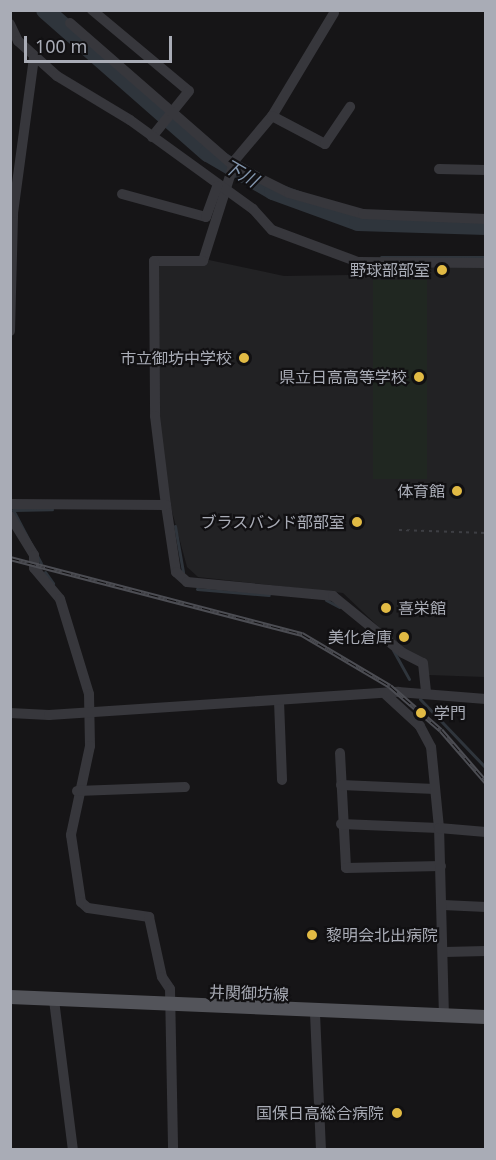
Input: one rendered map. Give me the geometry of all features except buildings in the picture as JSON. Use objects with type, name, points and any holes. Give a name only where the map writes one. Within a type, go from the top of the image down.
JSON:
[{"type":"main road","name":"井関御坊線","points":[[11,998],[315,1012],[486,1017]]},
{"type":"street","points":[[92,10],[189,91],[152,137]]},
{"type":"street","points":[[122,194],[206,217],[233,165],[272,116],[334,13]]},
{"type":"street","points":[[70,23],[233,165],[290,193],[363,214],[486,219]]},
{"type":"street","points":[[10,24],[34,58],[152,137],[221,189],[253,209],[272,230],[358,262],[486,263]]},
{"type":"street","points":[[11,328],[13,213],[34,58]]},
{"type":"street","points":[[272,116],[325,144],[350,107]]},
{"type":"street","points":[[439,169],[486,170]]},
{"type":"street","points":[[221,189],[202,261],[154,261],[155,416],[176,572],[187,582],[333,596],[403,653],[423,663],[426,693]]},
{"type":"street","points":[[10,504],[166,505]]},
{"type":"street","points":[[10,516],[29,544],[34,568],[60,599],[92,710],[90,746],[76,791],[71,835],[81,902],[88,908],[149,917],[162,977],[170,989],[173,1149]]},
{"type":"street","points":[[384,693],[420,726],[430,747],[441,866],[445,952],[444,1017]]},
{"type":"street","points":[[10,712],[279,701],[384,693],[426,693],[486,699]]},
{"type":"street","points":[[279,701],[282,780]]},
{"type":"street","points":[[340,753],[341,824],[346,868],[441,866]]},
{"type":"street","points":[[340,785],[435,789]]},
{"type":"street","points":[[76,791],[184,786]]},
{"type":"street","points":[[341,824],[486,832]]},
{"type":"street","points":[[443,905],[486,907]]},
{"type":"street","points":[[445,952],[486,951]]},
{"type":"street","points":[[54,1000],[73,1149]]},
{"type":"street","points":[[315,1012],[321,1149]]},
{"type":"path","points":[[399,530],[486,533]]},
{"type":"shaded area","points":[[209,260],[284,276],[349,275],[350,266],[364,265],[485,267],[485,677],[429,675],[426,661],[404,651],[343,593],[198,577],[187,567],[170,504],[158,417],[157,262]]},
{"type":"shaded area","points":[[373,280],[427,280],[427,479],[373,479]]},
{"type":"waterway","name":"下川","points":[[45,10],[208,153],[273,191],[358,222],[486,226]]},
{"type":"waterway","points":[[381,257],[486,257]]},
{"type":"waterway","points":[[13,510],[52,509]]},
{"type":"waterway","points":[[13,510],[41,563]]},
{"type":"waterway","points":[[175,526],[183,572]]},
{"type":"waterway","points":[[45,572],[53,583]]},
{"type":"waterway","points":[[197,589],[269,595]]},
{"type":"waterway","points":[[326,600],[339,607]]},
{"type":"waterway","points":[[393,650],[409,679]]},
{"type":"waterway","points":[[420,699],[486,768]]},
{"type":"railway","points":[[10,558],[302,634],[390,686],[441,730],[486,782]]},
{"type":"place","name":"野球部部室","points":[[442,270]]},
{"type":"place","name":"市立御坊中学校","points":[[244,358]]},
{"type":"place","name":"県立日高高等学校","points":[[419,377]]},
{"type":"place","name":"体育館","points":[[457,491]]},
{"type":"place","name":"ブラスバンド部部室","points":[[357,522]]},
{"type":"place","name":"喜栄館","points":[[386,608]]},
{"type":"place","name":"美化倉庫","points":[[404,637]]},
{"type":"place","name":"学門","points":[[421,713]]},
{"type":"place","name":"黎明会北出病院","points":[[312,935]]},
{"type":"place","name":"国保日高総合病院","points":[[397,1113]]}]
